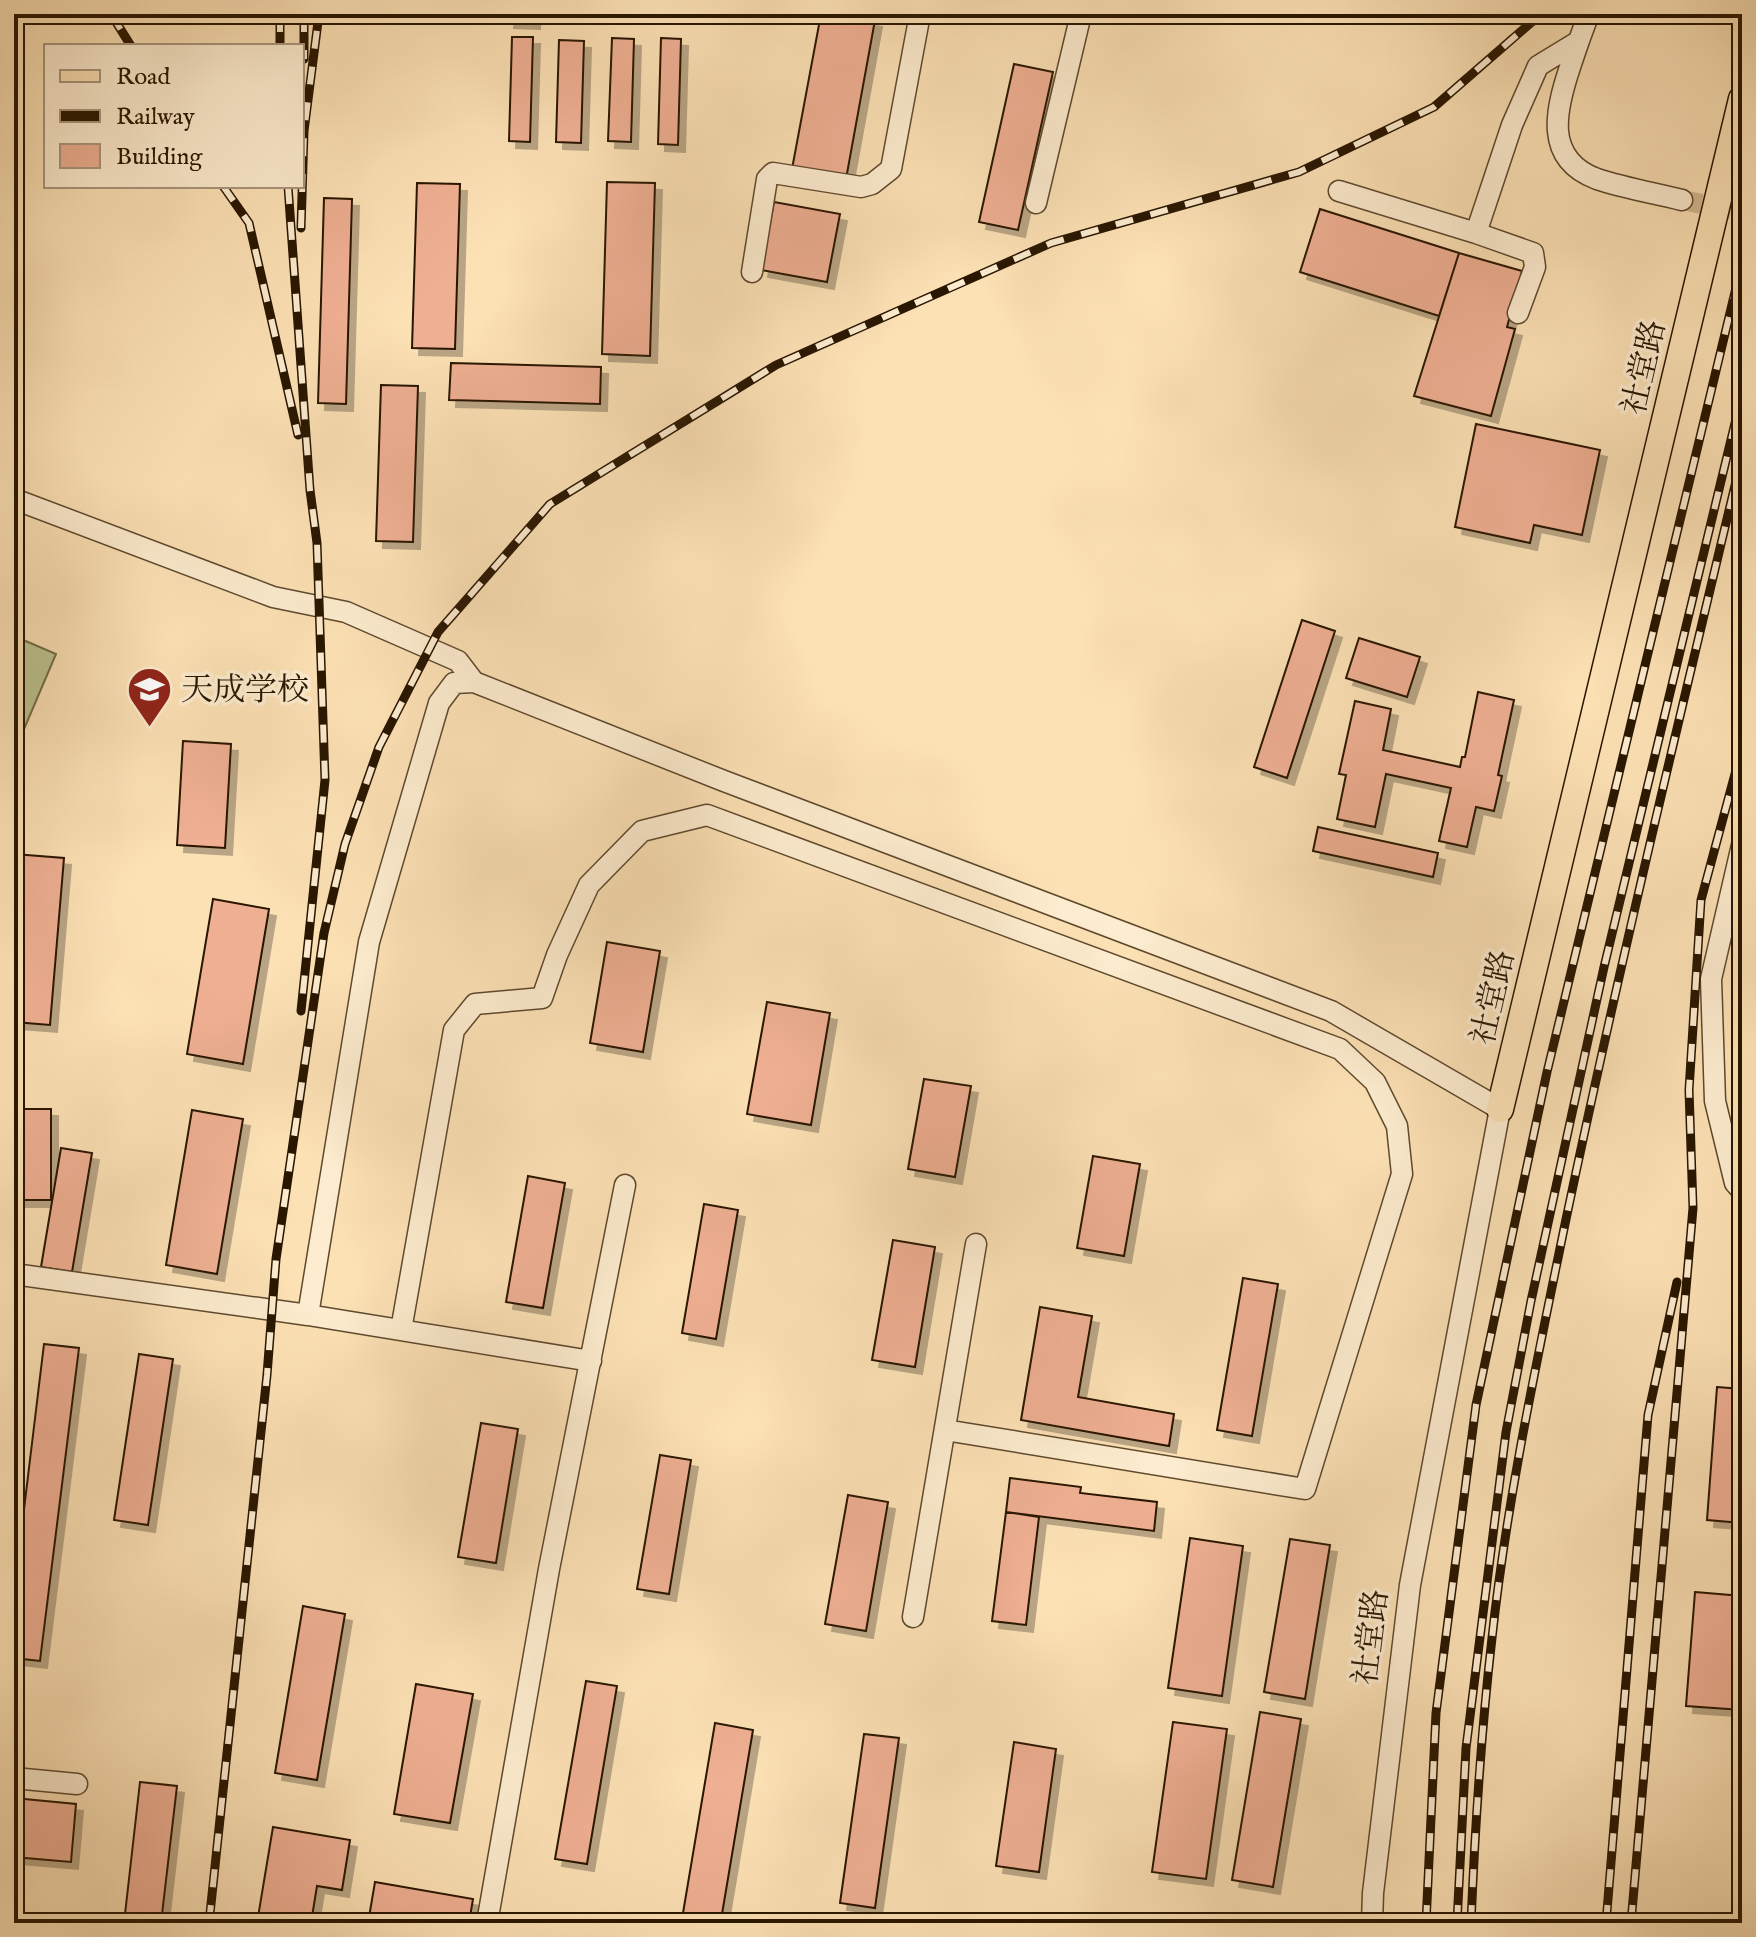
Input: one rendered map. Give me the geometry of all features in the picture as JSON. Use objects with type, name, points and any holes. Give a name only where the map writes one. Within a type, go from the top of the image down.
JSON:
[{"type":"main road","name":"社堂路","points":[[1500,1109],[1742,99]]},
{"type":"street","points":[[752,272],[767,179],[773,173],[861,187],[872,184],[891,169],[920,14]]},
{"type":"street","points":[[1036,203],[1081,14]]},
{"type":"street","points":[[1589,14],[1558,105],[1556,132],[1563,150],[1575,166],[1595,178],[1682,200]]},
{"type":"street","points":[[1476,233],[1512,125],[1538,66],[1579,41]]},
{"type":"street","points":[[1339,191],[1533,253],[1535,267],[1518,313]]},
{"type":"street","points":[[14,499],[273,597],[346,612],[458,661],[474,682]]},
{"type":"street","points":[[308,1315],[369,942],[439,703],[454,683],[474,682],[724,781],[1331,1011],[1500,1109]]},
{"type":"street","points":[[401,1330],[454,1030],[475,1004],[542,998],[557,955],[589,885],[642,831],[707,815],[1340,1049],[1375,1082],[1397,1126],[1402,1174],[1305,1489],[945,1430]]},
{"type":"street","points":[[1742,845],[1711,979],[1715,1101],[1735,1183],[1742,1191]]},
{"type":"street","name":"社堂路","points":[[1372,1923],[1410,1585],[1500,1109]]},
{"type":"street","points":[[487,1923],[549,1569],[625,1185]]},
{"type":"street","points":[[913,1617],[976,1244]]},
{"type":"street","points":[[14,1274],[308,1315],[591,1361]]},
{"type":"street","points":[[14,1778],[77,1784]]},
{"type":"green space","points":[[14,636],[56,654],[19,741],[14,739]]},
{"type":"building","points":[[508,14],[533,14],[533,22],[507,21]]},
{"type":"building","points":[[821,14],[875,20],[846,179],[792,169]]},
{"type":"building","points":[[512,37],[533,37],[530,142],[509,141]]},
{"type":"building","points":[[612,38],[634,39],[631,142],[608,141]]},
{"type":"building","points":[[661,38],[681,39],[678,145],[658,144]]},
{"type":"building","points":[[559,40],[584,41],[581,143],[556,142]]},
{"type":"building","points":[[1014,64],[1053,72],[1018,230],[979,222]]},
{"type":"building","points":[[607,182],[655,183],[650,356],[602,354]]},
{"type":"building","points":[[417,183],[460,184],[455,349],[412,348]]},
{"type":"building","points":[[324,198],[352,199],[346,404],[318,403]]},
{"type":"building","points":[[774,202],[840,214],[827,282],[761,270]]},
{"type":"building","points":[[1320,209],[1459,253],[1439,316],[1300,272]]},
{"type":"building","points":[[1459,253],[1522,271],[1507,327],[1515,329],[1491,416],[1414,396]]},
{"type":"building","points":[[451,363],[601,367],[600,404],[449,400]]},
{"type":"building","points":[[381,385],[418,386],[413,542],[376,541]]},
{"type":"building","points":[[1476,424],[1600,450],[1582,535],[1534,525],[1530,543],[1455,527]]},
{"type":"building","points":[[1302,620],[1335,631],[1287,778],[1254,767]]},
{"type":"building","points":[[1359,638],[1420,657],[1407,697],[1346,678]]},
{"type":"building","points":[[1478,692],[1514,700],[1498,775],[1502,776],[1494,811],[1476,807],[1467,847],[1439,841],[1451,788],[1386,774],[1375,827],[1337,819],[1346,775],[1339,774],[1355,701],[1391,709],[1383,750],[1460,767],[1462,757],[1465,757]]},
{"type":"building","points":[[183,741],[231,744],[225,848],[177,845]]},
{"type":"building","points":[[1318,827],[1438,853],[1433,877],[1313,851]]},
{"type":"building","points":[[14,854],[64,858],[50,1025],[14,1022]]},
{"type":"building","points":[[213,899],[269,909],[243,1064],[187,1054]]},
{"type":"building","points":[[607,942],[660,951],[643,1052],[590,1043]]},
{"type":"building","points":[[767,1002],[830,1013],[811,1125],[747,1114]]},
{"type":"building","points":[[924,1079],[971,1086],[955,1177],[908,1169]]},
{"type":"building","points":[[14,1109],[51,1109],[51,1200],[14,1200]]},
{"type":"building","points":[[192,1110],[243,1119],[217,1274],[166,1265]]},
{"type":"building","points":[[61,1148],[92,1153],[72,1272],[41,1267]]},
{"type":"building","points":[[1093,1156],[1140,1164],[1124,1256],[1077,1248]]},
{"type":"building","points":[[528,1176],[565,1183],[543,1308],[506,1302]]},
{"type":"building","points":[[704,1204],[738,1210],[716,1339],[682,1333]]},
{"type":"building","points":[[893,1240],[935,1247],[915,1367],[872,1360]]},
{"type":"building","points":[[1243,1278],[1278,1284],[1252,1436],[1217,1430]]},
{"type":"building","points":[[1040,1307],[1092,1316],[1078,1397],[1174,1414],[1169,1446],[1021,1420]]},
{"type":"building","points":[[44,1344],[79,1348],[40,1661],[14,1658],[14,1592]]},
{"type":"building","points":[[139,1354],[173,1359],[148,1525],[114,1520]]},
{"type":"building","points":[[1717,1387],[1742,1389],[1742,1523],[1707,1520]]},
{"type":"building","points":[[481,1423],[518,1429],[496,1563],[458,1557]]},
{"type":"building","points":[[660,1455],[691,1460],[669,1594],[637,1589]]},
{"type":"building","points":[[1010,1478],[1081,1487],[1080,1493],[1157,1502],[1154,1531],[1006,1512]]},
{"type":"building","points":[[848,1495],[888,1502],[866,1631],[825,1624]]},
{"type":"building","points":[[1006,1512],[1039,1517],[1026,1625],[992,1621]]},
{"type":"building","points":[[1190,1538],[1243,1546],[1222,1696],[1168,1688]]},
{"type":"building","points":[[1290,1539],[1330,1545],[1305,1699],[1264,1692]]},
{"type":"building","points":[[1695,1592],[1742,1596],[1742,1710],[1686,1706]]},
{"type":"building","points":[[303,1606],[345,1614],[317,1780],[275,1773]]},
{"type":"building","points":[[586,1681],[617,1686],[587,1864],[555,1859]]},
{"type":"building","points":[[416,1684],[473,1694],[450,1823],[394,1814]]},
{"type":"building","points":[[1260,1712],[1301,1719],[1273,1887],[1232,1880]]},
{"type":"building","points":[[1173,1722],[1227,1729],[1206,1879],[1152,1872]]},
{"type":"building","points":[[715,1723],[753,1730],[721,1920],[683,1913]]},
{"type":"building","points":[[864,1734],[899,1738],[875,1908],[840,1903]]},
{"type":"building","points":[[1014,1742],[1056,1749],[1039,1872],[996,1866]]},
{"type":"building","points":[[140,1782],[177,1786],[161,1923],[124,1923]]},
{"type":"building","points":[[14,1798],[76,1804],[71,1862],[14,1857]]},
{"type":"building","points":[[273,1827],[350,1840],[342,1890],[317,1886],[311,1923],[257,1923]]},
{"type":"building","points":[[375,1882],[473,1899],[469,1923],[368,1923]]},
{"type":"tunnel","points":[[1682,200],[1742,212]]},
{"type":"railway","points":[[111,14],[130,44]]},
{"type":"railway","points":[[280,14],[280,44]]},
{"type":"railway","points":[[304,14],[304,59]]},
{"type":"railway","points":[[304,131],[319,14]]},
{"type":"railway","points":[[209,1923],[267,1375],[276,1259],[324,933],[345,844],[379,747],[438,632],[550,504],[776,365],[1051,243],[1299,172],[1434,107],[1541,14]]},
{"type":"railway","points":[[224,188],[249,223],[298,435]]},
{"type":"railway","points":[[288,188],[310,490],[317,543],[325,780],[301,1011]]},
{"type":"railway","points":[[301,228],[302,188]]},
{"type":"railway","points":[[1426,1923],[1436,1713],[1476,1405],[1547,1072],[1742,263]]},
{"type":"railway","points":[[1457,1923],[1466,1748],[1506,1432],[1531,1301],[1604,967],[1742,394]]},
{"type":"railway","points":[[1471,1923],[1488,1674],[1498,1586],[1524,1430],[1607,1032],[1742,456]]},
{"type":"railway","points":[[1631,1923],[1693,1208],[1689,1090],[1701,900],[1742,748]]},
{"type":"railway","points":[[1606,1923],[1648,1415],[1677,1282]]},
{"type":"place","name":"天成学校","points":[[150,728]]}]
